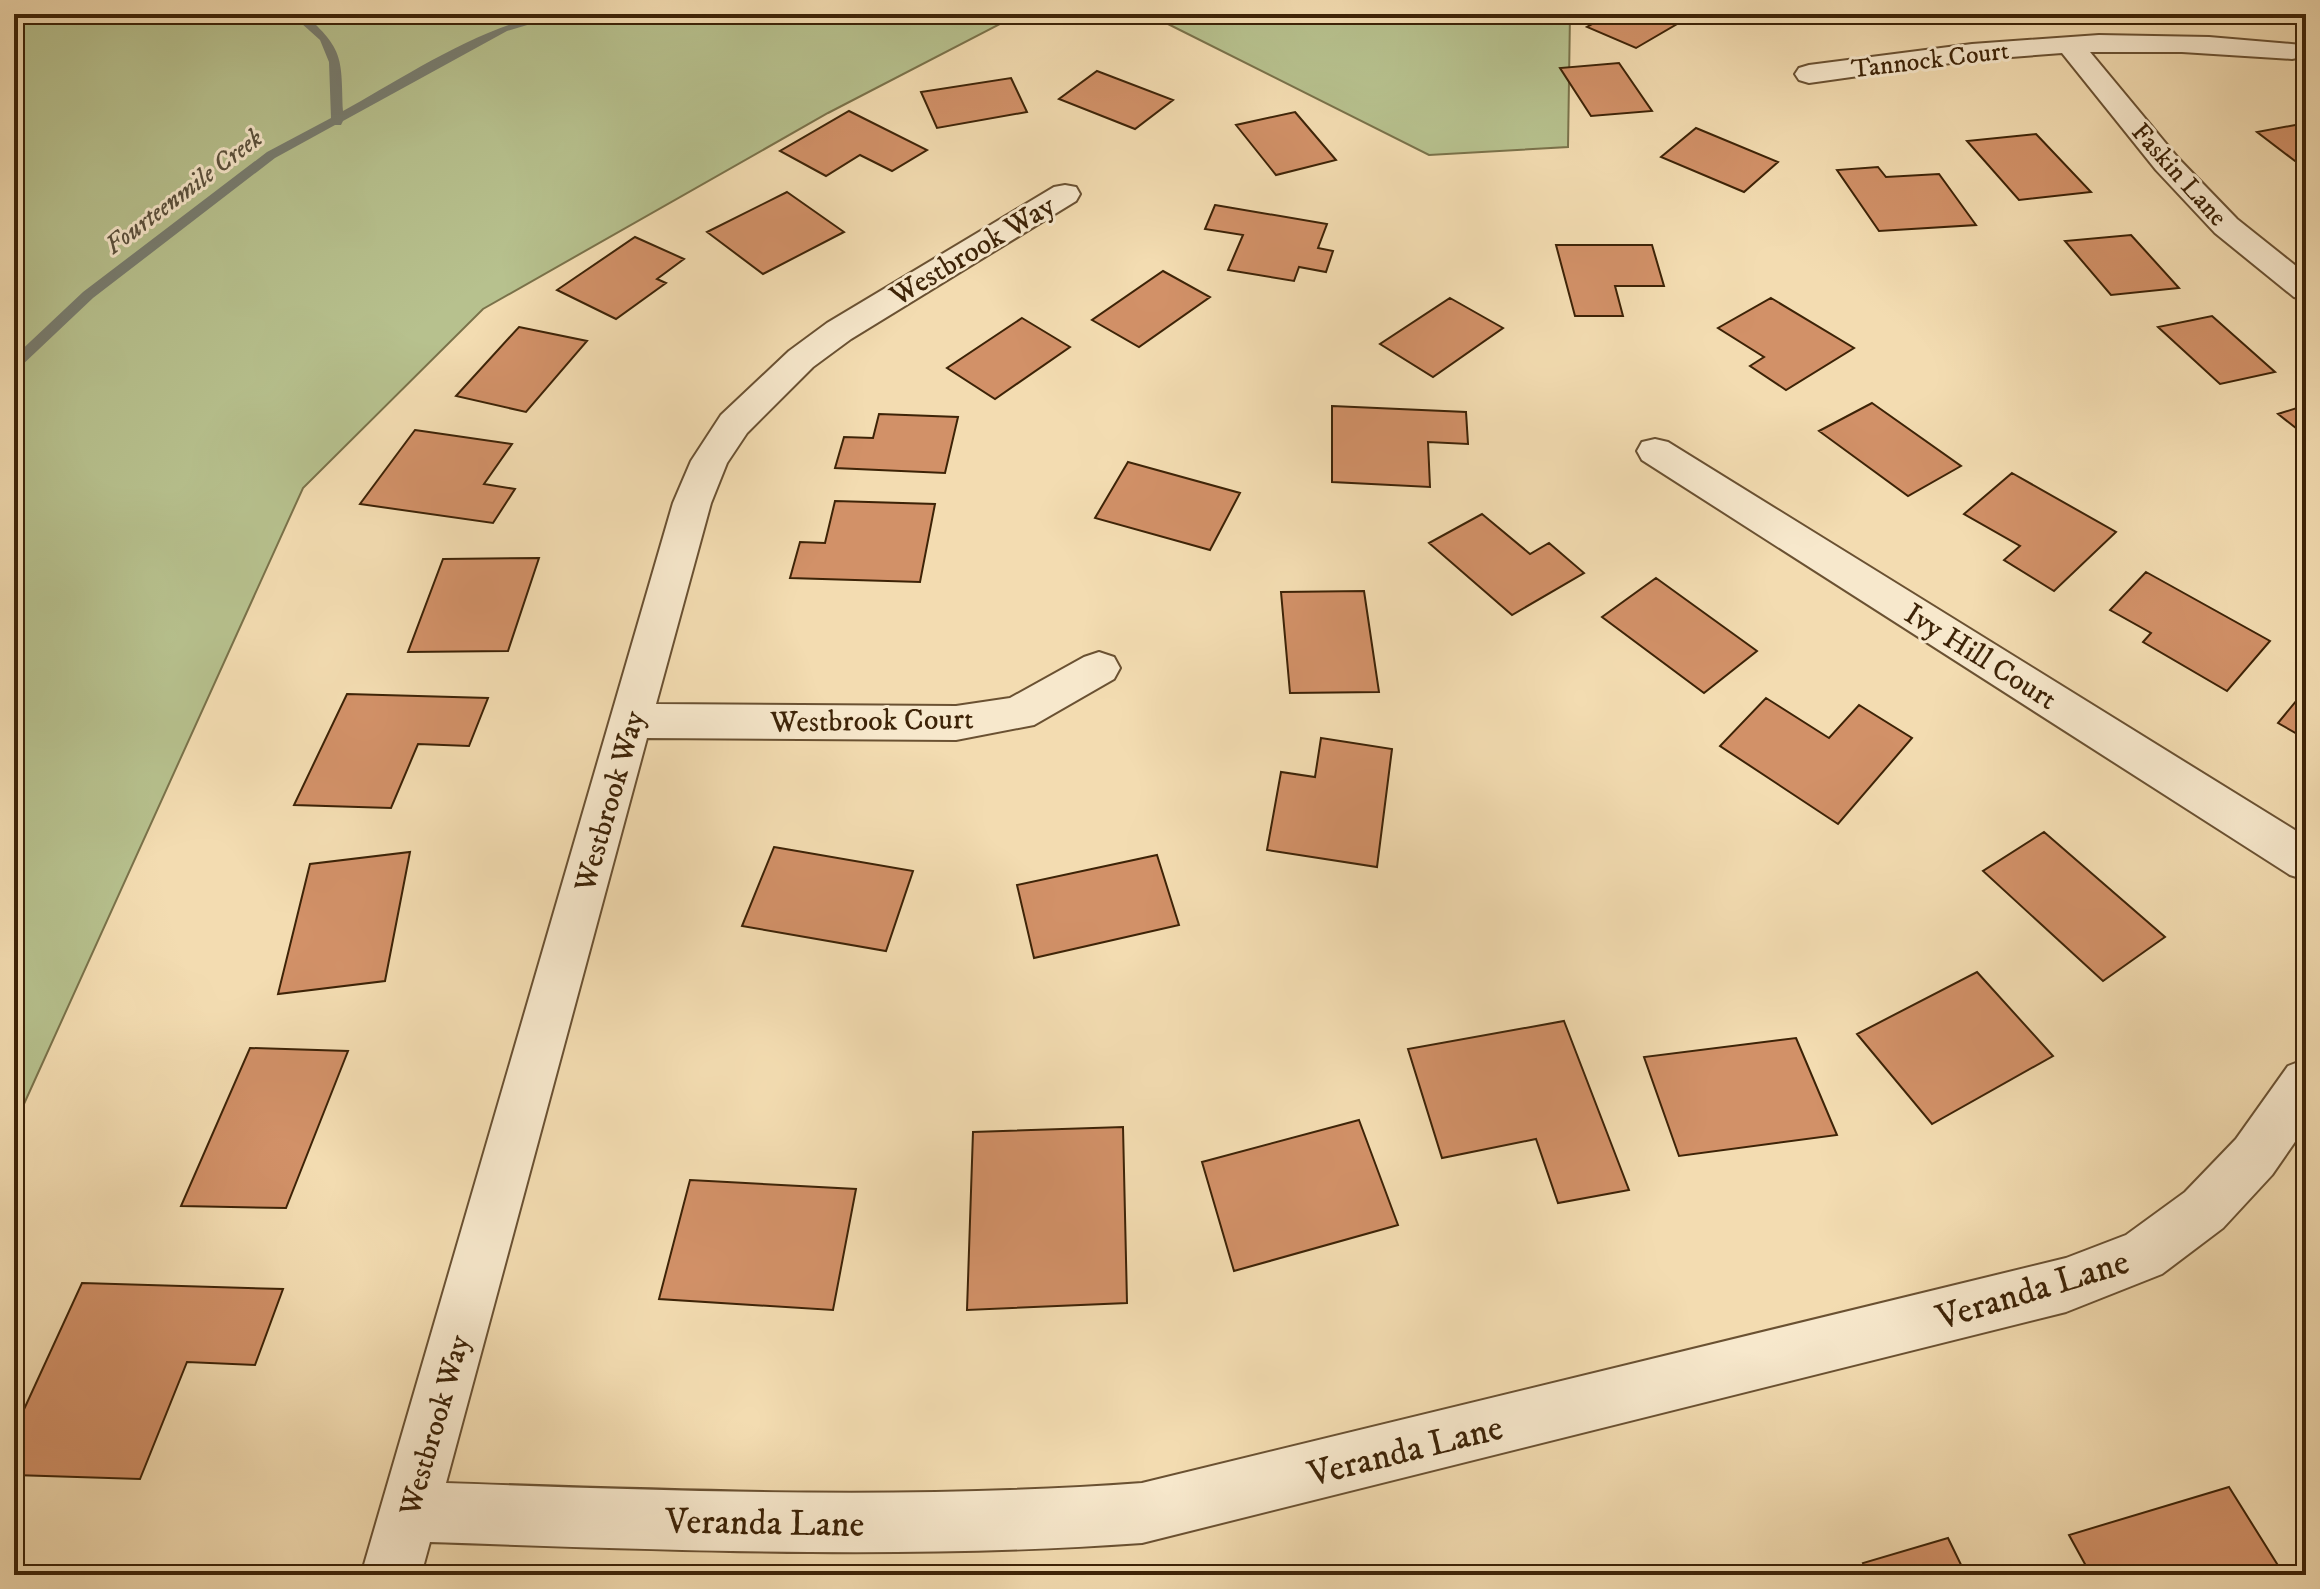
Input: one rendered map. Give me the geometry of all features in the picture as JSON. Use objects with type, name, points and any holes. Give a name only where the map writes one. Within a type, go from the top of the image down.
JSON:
[{"type":"street","name":"Tannock Court","points":[[1809,74],[1982,51],[2069,44],[2172,42],[2292,51]]},
{"type":"street","name":"Faskin Lane","points":[[2069,44],[2167,164],[2226,226],[2306,290]]},
{"type":"street","name":"Westbrook Way","points":[[391,1575],[692,503],[709,461],[734,424],[767,388],[839,331],[1065,194]]},
{"type":"street","name":"Ivy Hill Court","points":[[1655,451],[2306,861]]},
{"type":"street","name":"Westbrook Court","points":[[632,721],[956,723],[1019,713],[1099,668]]},
{"type":"street","name":"Veranda Lane","points":[[410,1512],[829,1524],[1037,1523],[1142,1513],[2066,1285],[2143,1255],[2204,1210],[2254,1157],[2306,1083]]},
{"type":"green space","points":[[14,14],[1019,14],[828,113],[483,309],[303,488],[14,1126]]},
{"type":"green space","points":[[1148,14],[1570,14],[1568,147],[1429,155]]},
{"type":"building","points":[[1594,14],[1683,14],[1689,17],[1636,48],[1587,27],[1603,18]]},
{"type":"building","points":[[1619,63],[1652,111],[1591,116],[1560,68]]},
{"type":"building","points":[[1097,71],[1173,100],[1135,129],[1059,99]]},
{"type":"building","points":[[1011,78],[1027,112],[937,128],[921,92]]},
{"type":"building","points":[[849,111],[927,150],[892,171],[860,155],[826,176],[780,151]]},
{"type":"building","points":[[1295,112],[1336,160],[1276,175],[1236,125]]},
{"type":"building","points":[[2306,123],[2306,159],[2295,161],[2257,132]]},
{"type":"building","points":[[1696,128],[1778,162],[1744,192],[1661,157]]},
{"type":"building","points":[[2036,134],[2091,192],[2019,200],[1967,141]]},
{"type":"building","points":[[1878,167],[1886,177],[1939,174],[1976,225],[1879,231],[1837,170]]},
{"type":"building","points":[[787,192],[844,232],[763,274],[707,232]]},
{"type":"building","points":[[1215,205],[1327,224],[1318,248],[1333,251],[1326,272],[1299,267],[1294,281],[1228,270],[1243,235],[1205,229]]},
{"type":"building","points":[[2131,235],[2179,288],[2111,295],[2065,241]]},
{"type":"building","points":[[635,237],[684,259],[657,279],[666,283],[616,319],[557,290]]},
{"type":"building","points":[[1556,245],[1652,245],[1664,286],[1615,286],[1623,316],[1575,316]]},
{"type":"building","points":[[1163,271],[1210,297],[1139,347],[1092,320]]},
{"type":"building","points":[[1450,298],[1503,328],[1433,377],[1380,344]]},
{"type":"building","points":[[1771,298],[1854,348],[1786,390],[1750,366],[1764,357],[1718,328]]},
{"type":"building","points":[[2212,316],[2275,372],[2220,384],[2158,327]]},
{"type":"building","points":[[1022,318],[1070,347],[995,399],[947,368]]},
{"type":"building","points":[[519,327],[587,341],[526,412],[456,396]]},
{"type":"building","points":[[1872,403],[1961,466],[1908,496],[1819,431]]},
{"type":"building","points":[[2306,405],[2306,436],[2278,414]]},
{"type":"building","points":[[1332,406],[1466,412],[1468,444],[1428,442],[1430,487],[1332,482]]},
{"type":"building","points":[[879,414],[958,417],[945,473],[835,468],[844,437],[873,438]]},
{"type":"building","points":[[415,430],[512,444],[484,484],[515,489],[493,523],[360,504]]},
{"type":"building","points":[[1128,462],[1240,493],[1210,550],[1095,518]]},
{"type":"building","points":[[2012,473],[2116,532],[2054,591],[2004,560],[2020,546],[1964,514]]},
{"type":"building","points":[[835,501],[935,504],[920,582],[790,578],[800,542],[825,543]]},
{"type":"building","points":[[1482,514],[1530,554],[1549,543],[1584,573],[1512,615],[1429,543]]},
{"type":"building","points":[[539,558],[508,651],[408,652],[443,559]]},
{"type":"building","points":[[2146,572],[2270,641],[2227,691],[2143,642],[2151,633],[2110,610]]},
{"type":"building","points":[[1656,578],[1757,651],[1704,693],[1602,617]]},
{"type":"building","points":[[1364,591],[1379,692],[1290,693],[1281,592]]},
{"type":"building","points":[[2306,689],[2306,739],[2278,723]]},
{"type":"building","points":[[347,694],[488,698],[469,746],[418,744],[391,808],[294,805]]},
{"type":"building","points":[[1766,698],[1829,738],[1859,705],[1912,738],[1838,824],[1720,746]]},
{"type":"building","points":[[1321,738],[1392,749],[1377,867],[1267,850],[1281,772],[1315,777]]},
{"type":"building","points":[[2044,832],[2165,937],[2103,981],[1983,871]]},
{"type":"building","points":[[774,847],[913,871],[886,951],[742,926]]},
{"type":"building","points":[[410,852],[385,981],[278,994],[310,864]]},
{"type":"building","points":[[1157,855],[1179,925],[1034,958],[1017,885]]},
{"type":"building","points":[[1977,972],[2053,1056],[1932,1124],[1857,1034]]},
{"type":"building","points":[[1564,1021],[1629,1190],[1558,1203],[1536,1139],[1442,1158],[1408,1049]]},
{"type":"building","points":[[1796,1038],[1837,1135],[1679,1156],[1644,1057]]},
{"type":"building","points":[[250,1048],[348,1051],[286,1208],[181,1206]]},
{"type":"building","points":[[1359,1120],[1398,1225],[1234,1271],[1202,1162]]},
{"type":"building","points":[[1123,1127],[1127,1303],[967,1310],[973,1132]]},
{"type":"building","points":[[690,1180],[856,1189],[833,1310],[659,1299]]},
{"type":"building","points":[[82,1283],[283,1289],[255,1365],[187,1362],[140,1479],[14,1475],[14,1431]]},
{"type":"building","points":[[2229,1487],[2284,1575],[2091,1575],[2069,1535]]},
{"type":"building","points":[[1948,1538],[1966,1575],[1869,1575],[1863,1563]]},
{"type":"waterway","name":"Fourteenmile Creek","points":[[297,14],[325,38],[335,62],[337,119]]},
{"type":"waterway","points":[[337,119],[503,29],[558,14]]},
{"type":"waterway","name":"Fourteenmile Creek","points":[[14,365],[88,295],[271,155],[337,119]]}]
